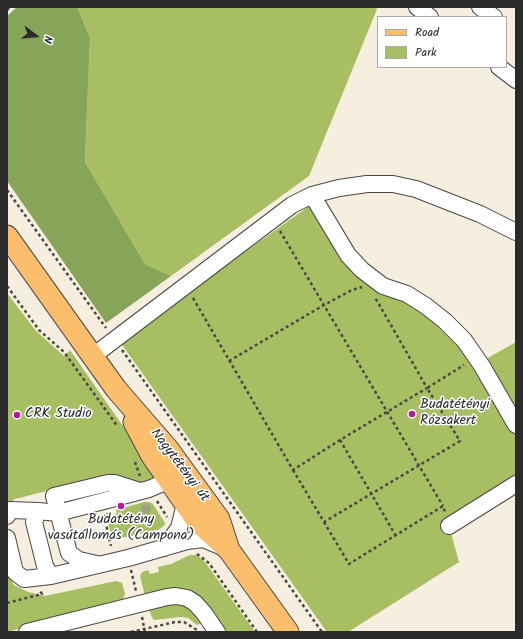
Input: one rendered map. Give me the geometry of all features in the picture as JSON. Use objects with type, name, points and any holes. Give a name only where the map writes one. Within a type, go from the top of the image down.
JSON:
[{"type":"main road","name":"Nagytétényi út","points":[[7,236],[116,389],[168,449],[219,520],[229,550]]},
{"type":"main road","name":"Nagytétényi út","points":[[116,389],[152,456],[168,480],[198,522],[229,550],[288,632]]},
{"type":"street","points":[[417,7],[429,16]]},
{"type":"street","points":[[481,7],[493,16]]},
{"type":"street","points":[[500,68],[516,80]]},
{"type":"street","points":[[93,356],[292,205],[312,196],[339,188],[367,184],[393,184],[416,189],[480,214],[516,232]]},
{"type":"street","points":[[312,196],[348,255],[362,270],[378,283],[407,294],[426,306],[445,321],[464,340],[477,357],[516,425]]},
{"type":"street","points":[[7,516],[10,510],[58,513],[148,492],[168,480],[171,472],[168,449]]},
{"type":"street","points":[[449,526],[516,484]]},
{"type":"street","points":[[164,548],[179,528],[185,504]]},
{"type":"street","points":[[38,511],[34,522],[45,566],[51,576]]},
{"type":"street","points":[[58,513],[69,554],[79,560],[99,564]]},
{"type":"street","points":[[7,538],[15,572],[24,580],[51,576],[187,541],[203,539],[229,550]]},
{"type":"street","points":[[27,632],[176,596],[187,598],[195,603],[217,632]]},
{"type":"path","points":[[7,10],[10,7]]},
{"type":"path","points":[[7,190],[21,213],[66,272],[322,632]]},
{"type":"path","points":[[273,218],[443,506],[449,526]]},
{"type":"path","points":[[62,275],[66,272]]},
{"type":"path","points":[[229,362],[352,290],[378,283],[376,299],[460,441],[324,522]]},
{"type":"path","points":[[185,285],[349,564],[443,506]]},
{"type":"path","points":[[7,286],[38,330],[64,352],[120,430]]},
{"type":"path","points":[[293,470],[477,357]]},
{"type":"path","points":[[340,440],[396,536]]},
{"type":"path","points":[[134,456],[142,484],[168,517]]},
{"type":"path","points":[[103,511],[111,546]]},
{"type":"path","points":[[194,552],[209,563],[257,632]]},
{"type":"path","points":[[7,603],[42,594]]},
{"type":"path","points":[[131,632],[175,622],[184,622],[200,632]]},
{"type":"green space","points":[[17,7],[77,7],[90,38],[85,162],[145,264],[171,276],[106,323],[7,181],[7,16]]},
{"type":"green space","points":[[77,7],[375,7],[377,9],[309,176],[171,276],[145,264],[85,162],[90,38]]},
{"type":"green space","points":[[309,206],[348,255],[445,321],[516,425],[516,484],[449,526],[459,562],[348,632],[327,632],[120,342]]},
{"type":"green space","points":[[7,293],[36,331],[64,356],[70,350],[152,468],[149,470],[154,477],[139,485],[106,476],[15,499],[7,505]]},
{"type":"green space","points":[[516,342],[516,411],[486,359]]},
{"type":"green space","points":[[144,502],[153,504],[165,523],[164,526],[158,530],[112,540],[106,513],[108,512],[109,516],[117,514],[116,510]]},
{"type":"green space","points":[[190,555],[197,555],[205,562],[255,632],[223,632],[203,605],[145,596],[140,576],[142,572],[148,570],[150,574],[159,572],[158,567],[171,564]]},
{"type":"green space","points":[[7,571],[14,585],[28,592],[45,596],[116,581],[122,583],[125,594],[123,599],[115,603],[7,632]]},
{"type":"green space","points":[[185,602],[203,623],[197,625],[188,618],[181,617],[154,620],[148,607]]},
{"type":"place","name":"Budatétényi Rózsakert","points":[[412,414]]},
{"type":"place","name":"CRK Studio","points":[[17,415]]},
{"type":"place","name":"Budatétény vasútállomás (Campona)","points":[[121,506]]}]
